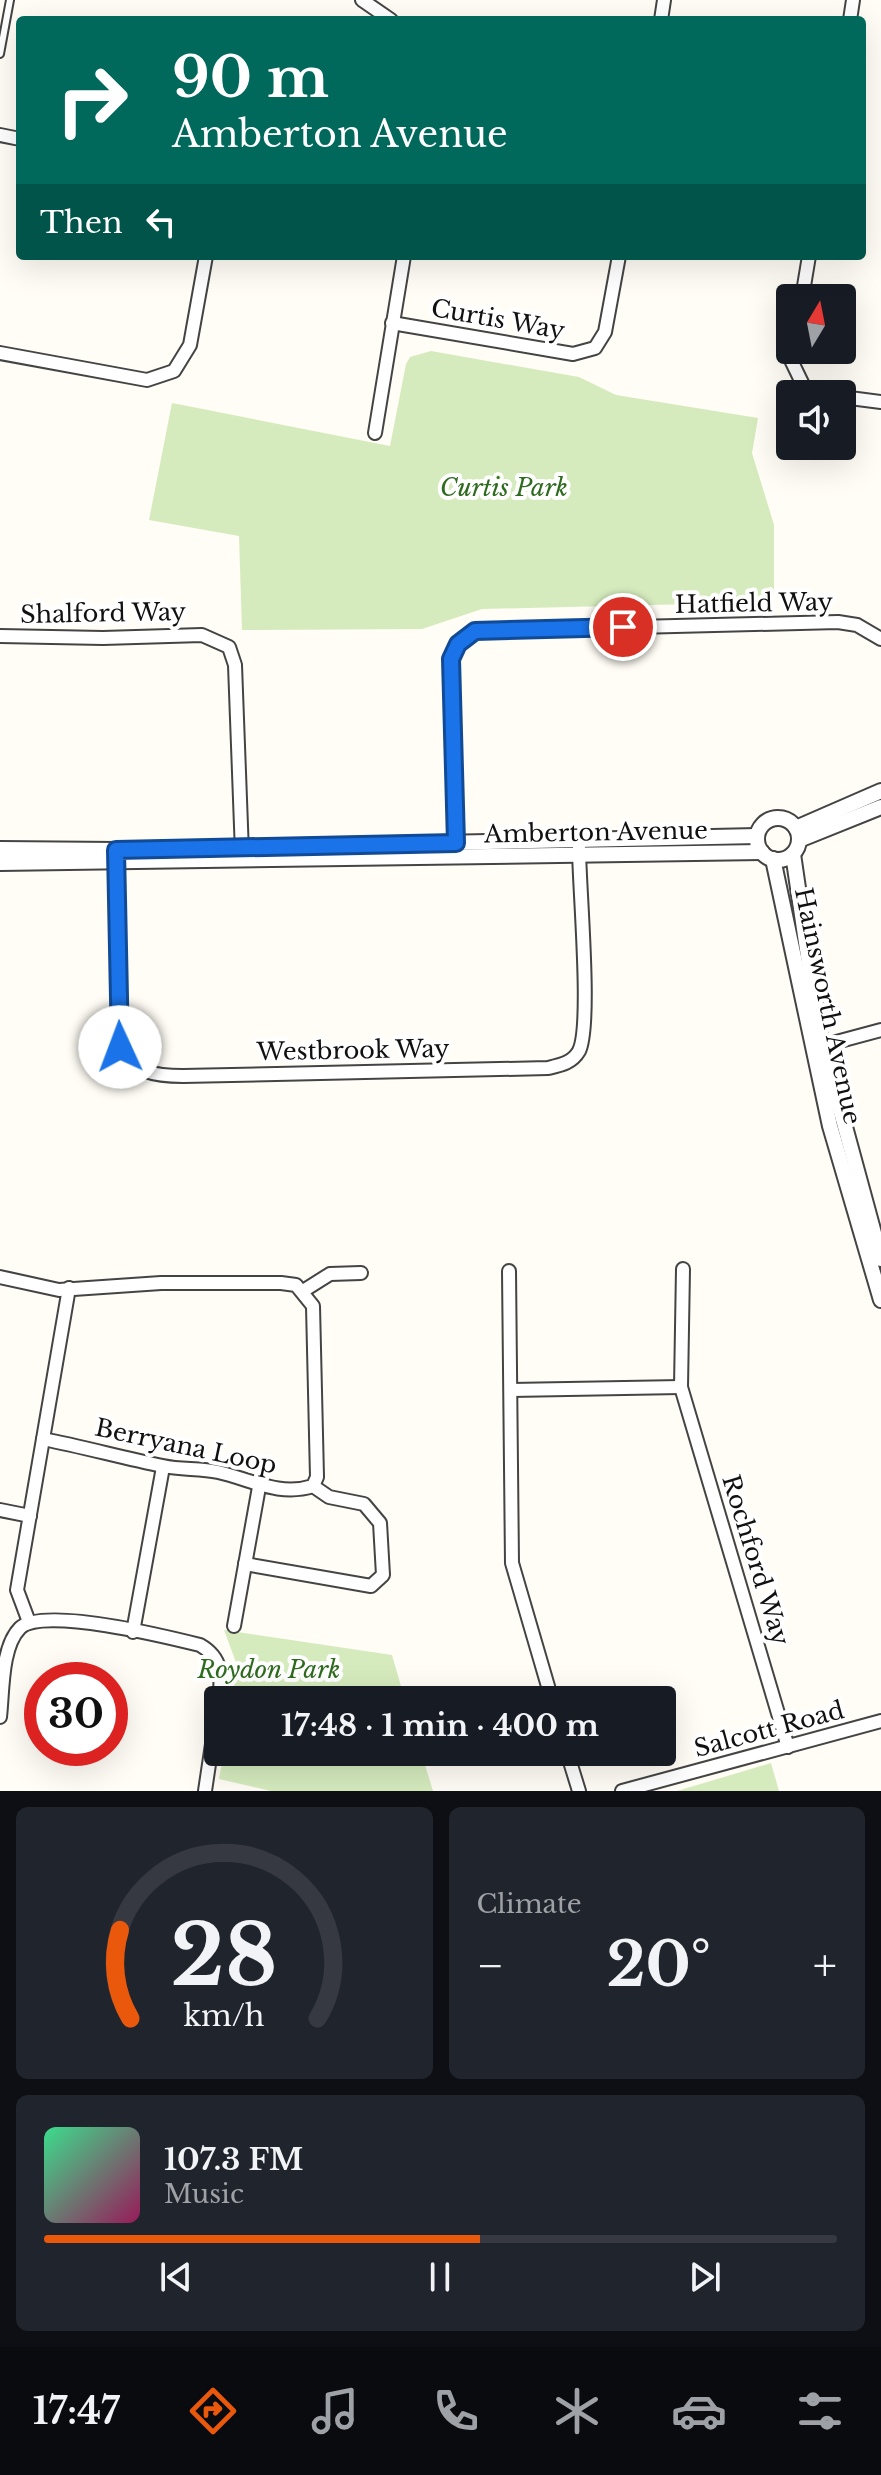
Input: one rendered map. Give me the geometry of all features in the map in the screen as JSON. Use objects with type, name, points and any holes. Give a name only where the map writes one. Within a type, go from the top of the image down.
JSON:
[{"type":"street","points":[[362,0],[385,16]]},
{"type":"street","points":[[0,353],[147,380],[174,371],[190,345],[205,260]]},
{"type":"street","name":"Curtis Way","points":[[375,433],[403,260]]},
{"type":"street","name":"Curtis Way","points":[[392,323],[573,354],[595,348],[605,332],[618,260]]},
{"type":"street","points":[[804,284],[808,260]]},
{"type":"street","points":[[856,399],[881,402]]},
{"type":"street","name":"Hatfield Way","points":[[456,850],[451,659],[458,644],[475,631],[838,622],[857,625],[881,639]]},
{"type":"street","name":"Shalford Way","points":[[0,636],[103,638],[202,635],[229,647],[235,665],[242,854]]},
{"type":"street","points":[[796,841],[881,791]]},
{"type":"street","points":[[796,841],[881,807]]},
{"type":"street","points":[[757,836],[763,825],[774,819],[786,820],[796,841]]},
{"type":"street","name":"Amberton Avenue","points":[[0,863],[116,857],[579,848],[757,836]]},
{"type":"street","name":"Hainsworth Avenue","points":[[757,836],[768,856],[817,1047],[881,1259]]},
{"type":"street","name":"Amberton Avenue","points":[[579,848],[768,856],[796,841]]},
{"type":"street","name":"Hainsworth Avenue","points":[[796,841],[817,1047],[830,1126],[878,1281],[881,1300]]},
{"type":"street","name":"Westbrook Way","points":[[116,857],[120,1047],[128,1062],[144,1072],[183,1076],[548,1068],[566,1064],[578,1054],[585,1024],[579,848]]},
{"type":"street","name":"Amberton Avenue","points":[[0,849],[116,857]]},
{"type":"street","points":[[817,1047],[881,1030]]},
{"type":"street","name":"Rochford Way","points":[[683,1269],[681,1387],[788,1747]]},
{"type":"street","points":[[509,1271],[512,1563],[548,1686]]},
{"type":"street","points":[[303,1291],[330,1274],[361,1273]]},
{"type":"street","points":[[0,1277],[59,1290],[161,1283],[281,1283],[296,1285],[303,1291],[313,1306],[317,1477],[313,1486],[329,1497],[364,1504],[380,1523],[383,1575],[371,1586],[245,1564]]},
{"type":"street","points":[[29,1622],[17,1590],[69,1288]]},
{"type":"street","points":[[511,1390],[681,1387]]},
{"type":"street","name":"Berryana Loop","points":[[43,1439],[163,1467],[219,1472],[259,1487],[302,1490],[313,1486]]},
{"type":"street","points":[[133,1632],[163,1467]]},
{"type":"street","points":[[234,1626],[259,1487]]},
{"type":"street","points":[[0,1510],[30,1516]]},
{"type":"street","points":[[0,1717],[14,1637],[29,1622],[54,1618],[200,1645],[211,1651],[222,1679],[221,1686]]},
{"type":"street","name":"Salcott Road","points":[[622,1791],[881,1721]]},
{"type":"street","points":[[205,1791],[209,1766]]},
{"type":"street","points":[[571,1766],[579,1791]]},
{"type":"lane","points":[[0,54],[10,0]]},
{"type":"green space","name":"Curtis Park","points":[[431,351],[579,377],[616,395],[758,418],[752,453],[774,525],[774,602],[482,609],[422,629],[242,630],[239,536],[149,520],[172,403],[390,446],[406,364],[410,357]]},
{"type":"green space","name":"Roydon Park","points":[[224,1630],[392,1655],[401,1686],[234,1686],[237,1665]]},
{"type":"green space","points":[[771,1763],[779,1791],[677,1791]]},
{"type":"green space","name":"Roydon Park","points":[[221,1766],[425,1766],[433,1791],[271,1791],[219,1779]]},
{"type":"route","points":[[120,1047],[116,850],[456,843],[451,659],[458,644],[475,631],[623,627]]}]
